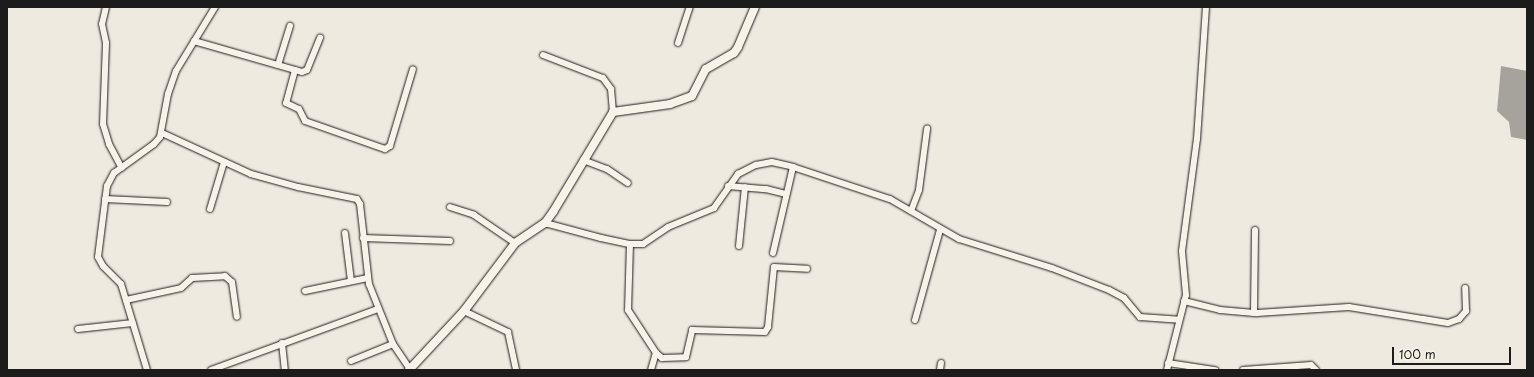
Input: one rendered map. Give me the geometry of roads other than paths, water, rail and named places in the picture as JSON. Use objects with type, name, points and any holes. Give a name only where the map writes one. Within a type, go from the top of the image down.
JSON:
[{"type":"street","points":[[106,7],[102,24],[106,43],[103,124],[109,144],[122,168]]},
{"type":"street","points":[[147,370],[126,300],[117,278],[106,270],[98,257],[105,199],[109,180],[122,168],[154,144],[162,133],[173,79],[215,7]]},
{"type":"street","points":[[678,43],[690,7]]},
{"type":"street","points":[[613,112],[670,104],[692,96],[706,69],[734,53],[738,47],[753,7]]},
{"type":"street","points":[[1206,7],[1197,139],[1182,251],[1184,301],[1173,319],[1168,367],[1215,370]]},
{"type":"street","points":[[278,65],[290,26]]},
{"type":"street","points":[[194,41],[302,72],[307,70],[320,37]]},
{"type":"street","points":[[162,133],[224,162],[298,187],[357,199],[360,204],[368,278],[378,309],[393,344],[409,369],[464,311],[515,243],[545,223],[613,112],[611,89],[607,82],[598,75],[543,55]]},
{"type":"street","points":[[295,70],[286,103],[299,109],[305,121],[385,149],[390,146],[413,69]]},
{"type":"street","points":[[913,208],[916,199],[927,129]]},
{"type":"street","points":[[584,160],[607,169],[628,183]]},
{"type":"street","points":[[210,209],[224,162]]},
{"type":"street","points":[[545,223],[630,244],[643,244],[668,227],[710,211],[717,204],[728,186],[738,174],[756,165],[772,162],[793,167],[890,199],[913,208],[940,230],[959,239],[1052,268],[1114,292],[1124,298],[1140,317],[1173,319]]},
{"type":"street","points":[[773,253],[793,167]]},
{"type":"street","points":[[728,186],[745,187],[786,194]]},
{"type":"street","points":[[739,246],[745,187]]},
{"type":"street","points":[[105,199],[167,202]]},
{"type":"street","points":[[450,208],[474,215],[515,243]]},
{"type":"street","points":[[915,320],[940,230]]},
{"type":"street","points":[[1254,313],[1255,230]]},
{"type":"street","points":[[345,233],[351,281]]},
{"type":"street","points":[[363,238],[450,241]]},
{"type":"street","points":[[630,244],[628,310],[656,353],[662,358],[686,357],[690,332],[696,329],[765,332],[768,327],[774,267],[807,269]]},
{"type":"street","points":[[126,300],[181,288],[192,278],[225,276],[232,282],[237,318]]},
{"type":"street","points":[[305,292],[368,278]]},
{"type":"street","points":[[1184,301],[1220,310],[1254,313],[1302,312],[1348,306],[1448,323],[1464,315],[1466,306],[1465,288]]},
{"type":"street","points":[[211,370],[378,309]]},
{"type":"street","points":[[464,311],[508,332],[516,370]]},
{"type":"street","points":[[78,329],[133,323]]},
{"type":"street","points":[[282,343],[285,370]]},
{"type":"street","points":[[351,361],[393,344]]},
{"type":"street","points":[[651,370],[656,353]]},
{"type":"street","points":[[1243,370],[1311,365],[1316,370]]}]
